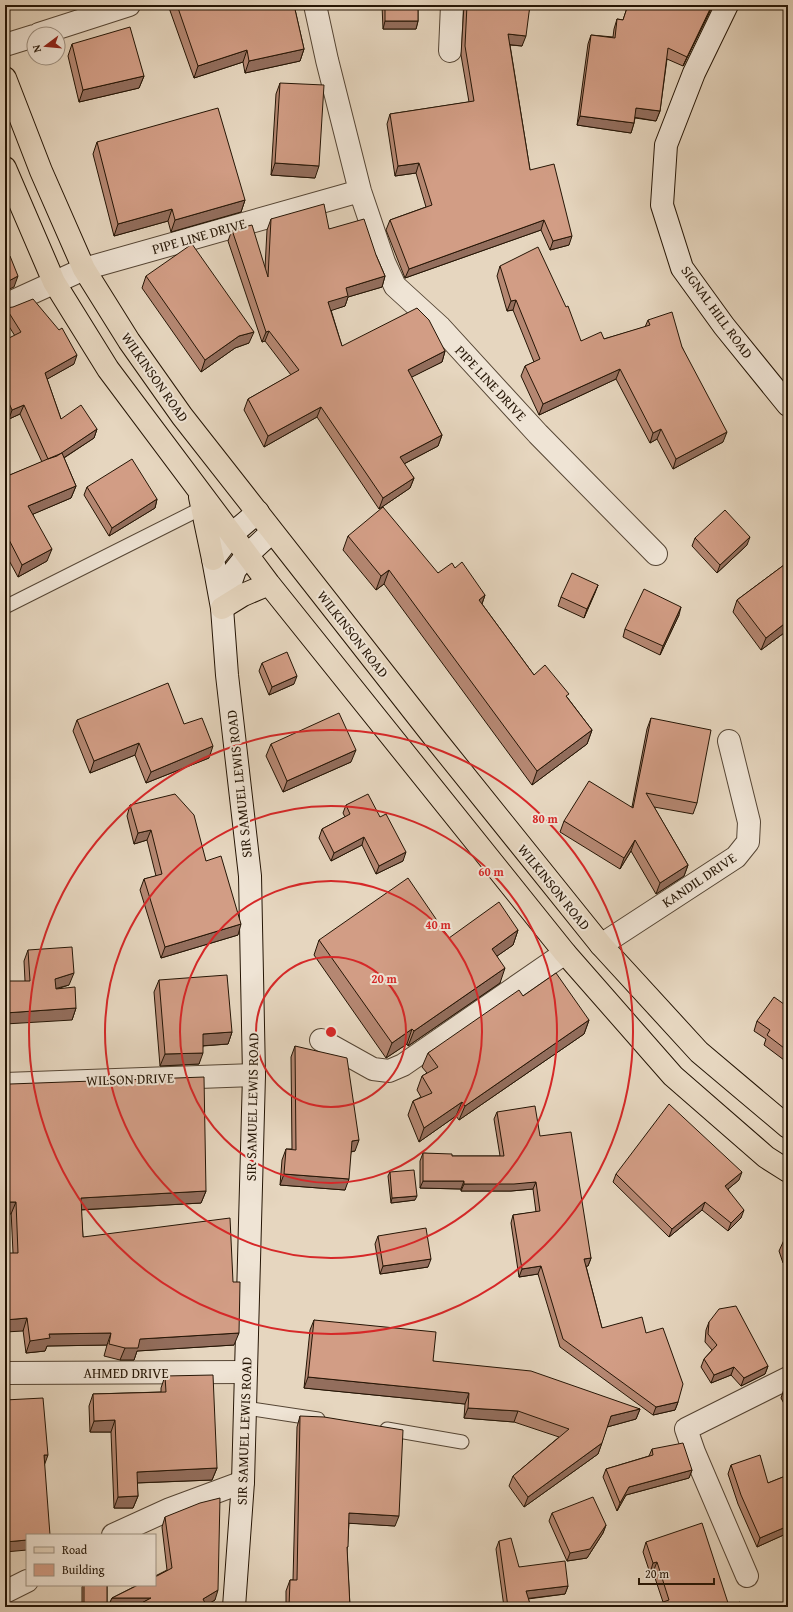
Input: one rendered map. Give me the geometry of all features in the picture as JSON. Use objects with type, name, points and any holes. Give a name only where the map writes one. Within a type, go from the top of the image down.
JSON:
[{"type":"main road","name":"WILKINSON ROAD","points":[[5,78],[41,171],[84,269],[129,341],[182,416],[436,741],[601,945],[699,1052],[788,1127]]},
{"type":"main road","points":[[5,168],[54,282],[108,369],[200,499],[232,534],[269,584],[565,953],[672,1076],[766,1157],[788,1171]]},
{"type":"main road","points":[[200,499],[213,559]]},
{"type":"main road","points":[[222,608],[243,595],[269,584]]},
{"type":"street","points":[[64,26],[129,5]]},
{"type":"street","name":"PIPE LINE DRIVE","points":[[315,5],[327,60],[360,191],[384,262],[395,286],[440,327],[538,434],[656,554]]},
{"type":"street","points":[[450,51],[452,5]]},
{"type":"street","name":"SIGNAL HILL ROAD","points":[[727,5],[694,73],[666,145],[662,205],[682,268],[724,326],[788,405]]},
{"type":"street","points":[[5,45],[26,38]]},
{"type":"street","name":"PIPE LINE DRIVE","points":[[54,282],[84,269],[360,191]]},
{"type":"street","points":[[5,304],[54,282]]},
{"type":"street","points":[[213,559],[232,534],[258,512]]},
{"type":"street","name":"SIR SAMUEL LEWIS ROAD","points":[[222,608],[234,570],[247,555],[272,532]]},
{"type":"street","name":"SIR SAMUEL LEWIS ROAD","points":[[213,559],[222,608],[228,683],[250,876],[254,1075],[244,1482],[234,1607]]},
{"type":"street","name":"KANDIL DRIVE","points":[[601,945],[736,857],[748,842],[749,822],[728,741]]},
{"type":"street","points":[[321,1040],[373,1070],[389,1070],[403,1065],[565,953]]},
{"type":"street","name":"WILSON DRIVE","points":[[5,1084],[254,1075]]},
{"type":"street","name":"AHMED DRIVE","points":[[5,1373],[246,1372]]},
{"type":"street","points":[[747,1576],[694,1452],[686,1428],[788,1378]]},
{"type":"street","points":[[115,1534],[170,1509],[244,1482]]},
{"type":"street","points":[[5,1592],[26,1582]]},
{"type":"lane","points":[[5,607],[200,499]]},
{"type":"lane","points":[[246,1408],[330,1421]]},
{"type":"lane","points":[[376,1427],[462,1442]]},
{"type":"building","points":[[177,5],[294,5],[304,49],[249,61],[247,50],[198,66]]},
{"type":"building","points":[[385,5],[418,5],[418,21],[385,21]]},
{"type":"building","points":[[467,5],[530,5],[526,36],[508,34],[530,170],[554,164],[572,236],[553,241],[544,220],[409,269],[390,220],[432,205],[419,163],[398,166],[390,114],[474,101],[465,46]]},
{"type":"building","points":[[628,5],[712,5],[687,57],[668,48],[660,111],[636,108],[634,123],[580,116],[591,35],[615,38],[617,19],[623,20]]},
{"type":"building","points":[[130,27],[144,76],[83,90],[72,44]]},
{"type":"building","points":[[280,83],[324,85],[319,166],[275,163]]},
{"type":"building","points":[[218,108],[245,200],[175,220],[172,209],[118,224],[97,142]]},
{"type":"building","points":[[324,204],[329,229],[364,219],[385,276],[346,288],[348,296],[328,302],[342,346],[417,308],[429,320],[445,351],[408,370],[442,435],[400,457],[414,478],[383,498],[321,407],[268,436],[248,399],[299,370],[269,331],[266,332],[232,230],[252,225],[268,277],[271,219]]},
{"type":"building","points":[[192,244],[254,332],[239,336],[205,360],[146,276]]},
{"type":"building","points":[[538,247],[566,307],[568,306],[581,341],[601,332],[604,339],[650,325],[648,320],[672,312],[682,347],[727,432],[676,459],[661,429],[653,433],[620,369],[543,404],[525,366],[540,359],[516,300],[511,301],[500,266]]},
{"type":"building","points":[[10,256],[18,276],[5,283],[5,258]]},
{"type":"building","points":[[33,299],[59,330],[62,328],[77,355],[45,373],[61,419],[81,405],[97,429],[57,456],[48,459],[24,405],[12,410],[5,394],[5,340],[21,332],[6,308],[13,307]]},
{"type":"building","points":[[62,453],[76,486],[28,506],[52,549],[22,565],[5,532],[5,477]]},
{"type":"building","points":[[132,459],[157,499],[112,528],[87,487]]},
{"type":"building","points":[[383,507],[438,573],[452,563],[455,568],[462,562],[485,595],[479,600],[534,675],[545,665],[569,694],[566,696],[592,730],[537,771],[389,570],[381,576],[348,536]]},
{"type":"building","points":[[725,510],[750,537],[720,565],[695,538]]},
{"type":"building","points":[[788,562],[788,621],[766,638],[737,600]]},
{"type":"building","points":[[572,573],[598,585],[587,609],[561,597]]},
{"type":"building","points":[[644,589],[681,607],[663,646],[625,629]]},
{"type":"building","points":[[287,652],[297,676],[272,687],[262,663]]},
{"type":"building","points":[[168,683],[184,724],[202,718],[213,746],[151,772],[139,743],[94,761],[77,720]]},
{"type":"building","points":[[339,713],[356,750],[287,781],[271,744]]},
{"type":"building","points":[[651,718],[711,730],[697,803],[646,793],[688,865],[660,883],[635,840],[624,858],[564,821],[589,781],[633,808]]},
{"type":"building","points":[[175,794],[194,815],[206,861],[221,856],[241,924],[165,947],[144,879],[162,874],[151,830],[138,833],[130,805]]},
{"type":"building","points":[[368,794],[380,817],[386,814],[406,852],[379,866],[364,837],[334,853],[322,829],[350,814],[346,805]]},
{"type":"building","points":[[408,878],[449,938],[499,902],[518,930],[492,949],[505,968],[414,1031],[412,1029],[392,1043],[319,940]]},
{"type":"building","points":[[72,947],[74,973],[55,979],[56,989],[75,987],[76,1008],[5,1013],[5,981],[30,981],[28,950]]},
{"type":"building","points":[[556,973],[589,1020],[465,1106],[462,1102],[424,1128],[413,1101],[432,1093],[422,1076],[438,1067],[428,1053],[519,990],[523,996]]},
{"type":"building","points":[[227,975],[232,1032],[203,1034],[203,1053],[165,1054],[159,980]]},
{"type":"building","points":[[774,997],[788,1007],[788,1051],[767,1035],[770,1030],[757,1021]]},
{"type":"building","points":[[295,1046],[347,1058],[359,1140],[352,1141],[349,1179],[284,1174],[286,1149],[296,1150]]},
{"type":"building","points":[[204,1077],[206,1191],[81,1198],[83,1237],[230,1218],[233,1282],[240,1282],[239,1333],[140,1339],[138,1348],[125,1348],[109,1344],[111,1333],[49,1334],[50,1338],[30,1341],[27,1318],[5,1320],[5,1253],[18,1253],[16,1202],[5,1202],[5,1082],[10,1084]]},
{"type":"building","points":[[669,1104],[742,1172],[725,1186],[744,1210],[731,1223],[705,1202],[672,1229],[616,1174]]},
{"type":"building","points":[[535,1106],[540,1136],[571,1132],[591,1258],[584,1259],[602,1328],[642,1317],[646,1333],[663,1328],[683,1384],[678,1402],[656,1407],[563,1339],[541,1266],[522,1269],[513,1215],[540,1211],[536,1182],[514,1184],[464,1184],[464,1181],[423,1181],[423,1153],[452,1154],[452,1156],[504,1156],[497,1112]]},
{"type":"building","points":[[414,1170],[417,1196],[392,1198],[390,1172]]},
{"type":"building","points":[[426,1228],[431,1259],[383,1266],[378,1236]]},
{"type":"building","points":[[788,1234],[788,1252],[787,1252],[784,1240]]},
{"type":"building","points":[[736,1306],[768,1366],[744,1378],[734,1367],[714,1375],[704,1359],[717,1345],[708,1334],[709,1322],[719,1309]]},
{"type":"building","points":[[314,1320],[436,1332],[433,1361],[531,1371],[640,1409],[611,1416],[602,1443],[528,1497],[513,1476],[569,1429],[518,1411],[468,1408],[469,1393],[308,1377]]},
{"type":"building","points":[[213,1375],[217,1468],[137,1472],[138,1496],[118,1497],[115,1420],[94,1421],[93,1394],[166,1392],[165,1376]]},
{"type":"building","points":[[788,1388],[788,1397],[784,1389]]},
{"type":"building","points":[[43,1398],[48,1455],[44,1455],[50,1534],[26,1534],[26,1540],[5,1542],[5,1400]]},
{"type":"building","points":[[300,1416],[324,1417],[403,1430],[399,1516],[349,1513],[347,1547],[350,1607],[289,1607],[290,1580],[297,1580]]},
{"type":"building","points":[[683,1443],[692,1470],[629,1487],[620,1503],[606,1469],[653,1455],[652,1449]]},
{"type":"building","points":[[760,1455],[768,1483],[788,1475],[788,1526],[760,1538],[741,1495],[731,1465]]},
{"type":"building","points":[[593,1497],[606,1525],[590,1549],[570,1553],[552,1513]]},
{"type":"building","points":[[220,1498],[218,1590],[203,1599],[207,1607],[137,1607],[136,1606],[151,1598],[112,1598],[136,1586],[156,1586],[156,1576],[172,1568],[165,1517],[200,1503]]},
{"type":"building","points":[[702,1523],[729,1606],[740,1602],[742,1607],[649,1607],[669,1600],[657,1562],[653,1563],[646,1542]]},
{"type":"building","points":[[511,1538],[519,1567],[565,1561],[568,1586],[526,1591],[531,1607],[508,1607],[499,1541]]},
{"type":"building","points":[[84,1586],[107,1586],[107,1603],[84,1603]]}]
